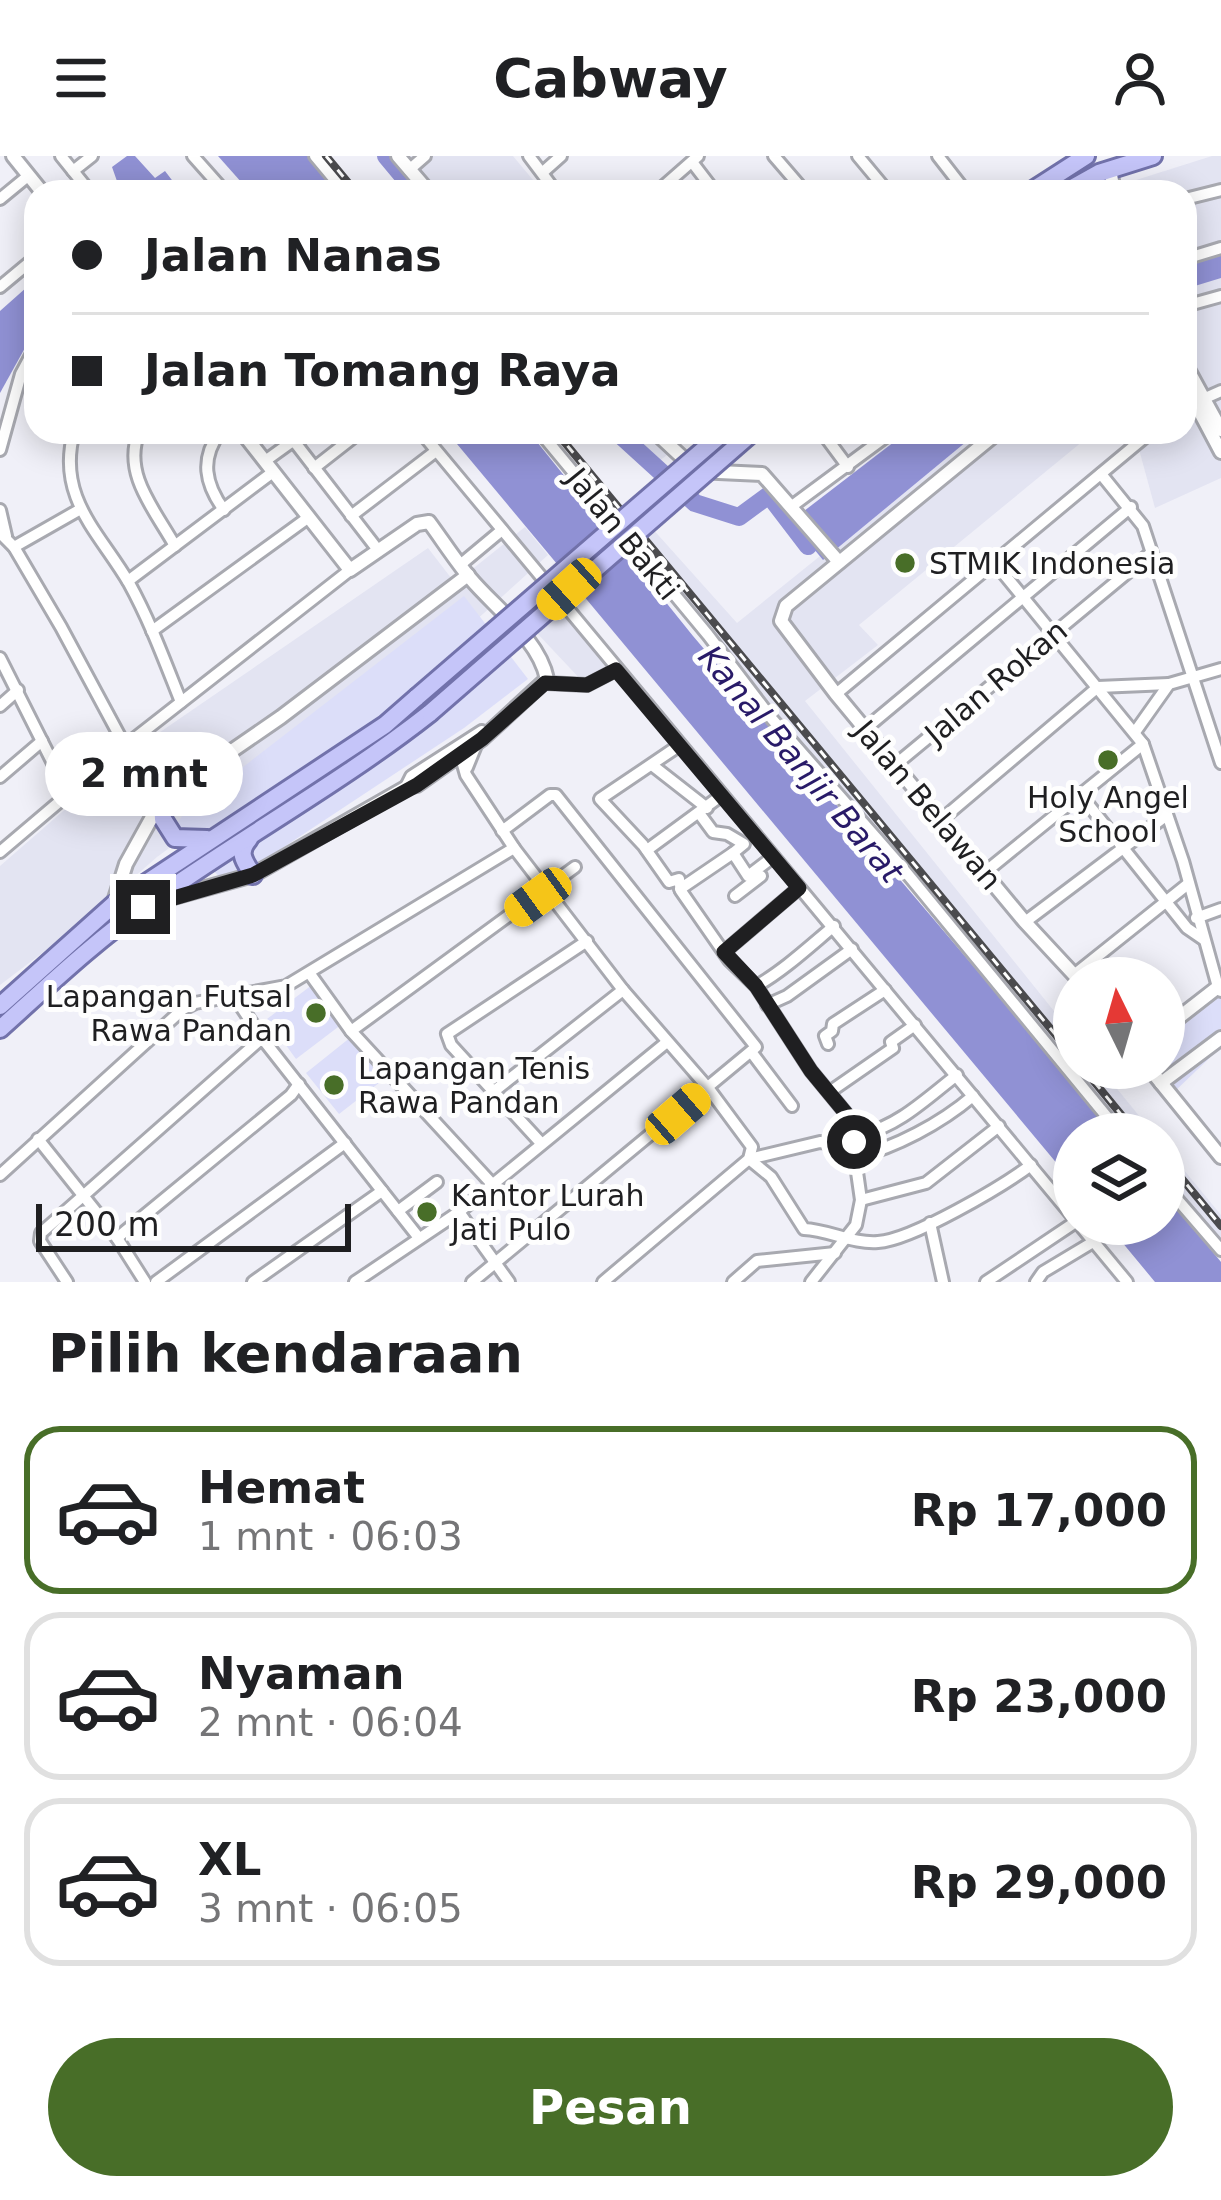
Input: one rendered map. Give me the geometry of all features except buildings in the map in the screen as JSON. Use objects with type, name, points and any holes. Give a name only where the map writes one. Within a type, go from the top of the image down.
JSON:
[{"type":"main road","points":[[1049,180],[1086,156]]},
{"type":"main road","points":[[1103,178],[1153,156]]},
{"type":"main road","points":[[0,1006],[113,905],[385,725],[710,444]]},
{"type":"main road","points":[[0,1029],[151,902],[383,749],[430,712],[739,444]]},
{"type":"main road","points":[[163,799],[163,820],[175,838],[214,838]]},
{"type":"main road","points":[[253,875],[241,857],[242,847],[254,833]]},
{"type":"street","points":[[13,156],[32,180]]},
{"type":"street","points":[[61,156],[81,180]]},
{"type":"street","points":[[74,171],[92,156]]},
{"type":"street","points":[[193,156],[214,180]]},
{"type":"street","points":[[315,156],[335,180]]},
{"type":"street","points":[[398,156],[418,180]]},
{"type":"street","points":[[409,170],[425,156]]},
{"type":"street","points":[[529,156],[548,180]]},
{"type":"street","points":[[543,172],[561,156]]},
{"type":"street","points":[[774,156],[795,180]]},
{"type":"street","points":[[858,156],[879,180]]},
{"type":"street","points":[[938,156],[957,180]]},
{"type":"street","points":[[671,180],[695,159]]},
{"type":"street","points":[[0,199],[28,176]]},
{"type":"street","points":[[0,287],[24,267]]},
{"type":"street","points":[[0,450],[5,419],[24,368]]},
{"type":"street","points":[[1197,405],[1221,430]]},
{"type":"street","points":[[1197,408],[1221,452]]},
{"type":"street","points":[[71,444],[79,511],[128,581],[181,702]]},
{"type":"street","points":[[134,444],[135,471],[175,546]]},
{"type":"street","points":[[212,444],[206,469],[214,497],[224,510]]},
{"type":"street","points":[[252,444],[350,570]]},
{"type":"street","points":[[128,581],[224,510],[286,444]]},
{"type":"street","points":[[294,444],[378,550]]},
{"type":"street","points":[[314,468],[345,444]]},
{"type":"street","points":[[430,444],[756,834],[771,861],[834,926],[1053,1193]]},
{"type":"street","name":"Jalan Bakti","points":[[550,444],[772,719],[900,865],[1104,1113]]},
{"type":"street","points":[[668,444],[697,471],[758,473],[837,560],[983,444]]},
{"type":"street","points":[[831,444],[848,467]]},
{"type":"street","points":[[796,510],[877,444]]},
{"type":"street","points":[[836,694],[1136,444]]},
{"type":"street","points":[[351,516],[436,451]]},
{"type":"street","points":[[1101,473],[1143,526],[1221,763]]},
{"type":"street","points":[[865,729],[1131,507]]},
{"type":"street","points":[[0,510],[7,539],[125,746]]},
{"type":"street","points":[[7,539],[79,511]]},
{"type":"street","points":[[152,631],[309,517]]},
{"type":"street","points":[[0,852],[125,746],[350,570],[426,520],[544,664],[545,683]]},
{"type":"street","points":[[113,905],[126,864],[163,799],[468,574],[506,535]]},
{"type":"street","name":"Jalan Rokan","points":[[895,765],[1151,553]]},
{"type":"street","name":"Jalan Belawan","points":[[837,560],[786,607],[782,628],[1058,957]]},
{"type":"street","points":[[994,563],[1142,744],[1217,984],[1185,1011]]},
{"type":"street","points":[[0,658],[68,793]]},
{"type":"street","points":[[940,820],[1098,687],[1168,684],[1221,669]]},
{"type":"street","points":[[151,902],[253,875],[457,763],[545,683],[587,685],[616,670]]},
{"type":"street","points":[[1135,732],[1168,684]]},
{"type":"street","points":[[0,706],[18,690]]},
{"type":"street","points":[[407,787],[412,777],[457,763],[477,733],[487,731]]},
{"type":"street","points":[[0,777],[42,740]]},
{"type":"street","points":[[984,873],[1142,744]]},
{"type":"street","points":[[680,745],[600,799],[670,882],[679,879],[680,889],[724,952],[756,986],[811,1071],[863,1134]]},
{"type":"street","points":[[457,763],[514,848],[622,990],[749,1142],[749,1158],[771,1178],[804,1229],[829,1229],[847,1238],[883,1242],[1011,1181],[1031,1165]]},
{"type":"street","points":[[652,765],[703,811],[712,832],[745,844]]},
{"type":"street","points":[[1080,794],[1187,928],[1203,939]]},
{"type":"street","points":[[472,1282],[709,1089],[756,1045],[556,795],[502,831]]},
{"type":"street","points":[[647,850],[722,795]]},
{"type":"street","points":[[1025,922],[1167,815]]},
{"type":"street","points":[[680,889],[756,834]]},
{"type":"street","points":[[0,1175],[183,1009],[272,992],[310,974],[514,848]]},
{"type":"street","points":[[733,853],[748,876],[771,861]]},
{"type":"street","points":[[735,896],[771,861]]},
{"type":"street","points":[[351,1031],[575,867]]},
{"type":"street","points":[[1099,957],[1189,884]]},
{"type":"street","points":[[724,952],[797,891]]},
{"type":"street","points":[[1196,917],[1221,909]]},
{"type":"street","points":[[756,986],[834,926]]},
{"type":"street","points":[[540,1142],[451,1045],[447,1034],[587,941]]},
{"type":"street","points":[[767,1006],[852,950]]},
{"type":"street","points":[[310,974],[351,1031],[491,1184]]},
{"type":"street","points":[[493,1092],[622,990]]},
{"type":"street","points":[[828,1044],[824,1036],[833,1024],[885,990]]},
{"type":"street","points":[[234,996],[419,1238]]},
{"type":"street","points":[[831,1091],[892,1048],[891,1042],[915,1025]]},
{"type":"street","points":[[67,1282],[40,1238],[83,1194],[262,1038]]},
{"type":"street","points":[[1185,1065],[1221,1038]]},
{"type":"street","points":[[355,1282],[459,1212],[667,1042]]},
{"type":"street","points":[[752,1053],[792,1106]]},
{"type":"street","points":[[863,1134],[916,1108],[957,1075]]},
{"type":"street","points":[[117,1238],[291,1095],[298,1084]]},
{"type":"street","points":[[1166,1089],[1221,1157]]},
{"type":"street","points":[[603,1282],[749,1158],[820,1142],[854,1153],[876,1152],[934,1124],[973,1096]]},
{"type":"street","points":[[861,1200],[926,1183],[999,1126]]},
{"type":"street","points":[[811,1282],[856,1225],[861,1200],[854,1153],[863,1134]]},
{"type":"street","points":[[38,1139],[117,1238],[145,1282]]},
{"type":"street","points":[[156,1282],[345,1143]]},
{"type":"street","points":[[398,1211],[437,1182]]},
{"type":"street","points":[[253,1282],[382,1191]]},
{"type":"street","points":[[1185,1208],[1221,1250]]},
{"type":"street","points":[[459,1212],[509,1282]]},
{"type":"street","points":[[930,1223],[943,1282]]},
{"type":"street","points":[[986,1282],[1053,1237]]},
{"type":"street","points":[[1036,1282],[1043,1272],[1088,1245]]},
{"type":"street","points":[[1095,1245],[1120,1280]]},
{"type":"street","points":[[733,1282],[757,1261],[835,1253]]},
{"type":"shaded area","points":[[398,156],[513,156],[533,180],[418,180]]},
{"type":"shaded area","points":[[1221,156],[1221,478],[1155,508],[1138,444],[1197,444],[1197,180],[1136,180]]},
{"type":"shaded area","points":[[635,444],[681,444],[653,466]]},
{"type":"shaded area","points":[[890,444],[1079,444],[859,625],[878,645],[805,701],[1053,1010],[1053,1046],[633,543],[651,527],[737,623],[835,544],[807,510]]},
{"type":"shaded area","points":[[525,527],[548,555],[463,632],[157,857],[83,922],[0,985],[0,866],[131,752],[428,548],[455,583]]},
{"type":"shaded area","points":[[464,596],[528,679],[464,728],[252,868],[221,878],[171,832],[185,812]]},
{"type":"shaded area","points":[[564,611],[610,665],[583,682],[537,633]]},
{"type":"shaded area","points":[[1221,984],[1221,1047],[1185,1081],[1185,1012]]},
{"type":"shaded area","points":[[312,985],[342,1024],[296,1059],[267,1019]]},
{"type":"shaded area","points":[[351,1037],[384,1079],[339,1114],[306,1073]]},
{"type":"shaded area","points":[[1088,1089],[1117,1089],[1137,1113],[1108,1113]]},
{"type":"shaded area","points":[[1185,1171],[1221,1215],[1221,1252],[1185,1207]]},
{"type":"water","points":[[135,156],[155,178],[165,171],[172,180],[117,180],[112,167]]},
{"type":"water","points":[[218,156],[309,156],[328,180],[239,180]]},
{"type":"water","points":[[1221,253],[1221,278],[1197,285],[1197,260]]},
{"type":"water","points":[[24,290],[24,350],[0,393],[0,311]]},
{"type":"water","name":"Kanal Banjir Barat","points":[[457,444],[539,444],[693,636],[1053,1060],[1053,1089],[1078,1089],[1098,1113],[1053,1113],[1053,1159]]},
{"type":"water","points":[[891,444],[963,444],[823,560],[791,521]]},
{"type":"water","points":[[1185,1218],[1221,1262],[1221,1282],[1155,1282],[1124,1245],[1185,1245]]},
{"type":"waterway","points":[[386,156],[406,180]]},
{"type":"waterway","points":[[630,444],[695,503],[739,517],[769,495],[808,546]]},
{"type":"railway","points":[[326,156],[346,180]]},
{"type":"railway","points":[[566,444],[1053,1032]]},
{"type":"railway","points":[[1100,1089],[1120,1113]]},
{"type":"railway","points":[[1185,1182],[1221,1226]]},
{"type":"place","name":"STMIK Indonesia","points":[[905,563]]},
{"type":"place","name":"Holy Angel School","points":[[1108,760]]},
{"type":"place","name":"Lapangan Futsal Rawa Pandan","points":[[316,1013]]},
{"type":"place","name":"Lapangan Tenis Rawa Pandan","points":[[334,1085]]},
{"type":"place","name":"Kantor Lurah Jati Pulo","points":[[427,1212]]},
{"type":"route","points":[[143,907],[253,875],[417,785],[482,739],[545,683],[587,685],[616,670],[799,888],[724,952],[756,986],[811,1071],[863,1134],[854,1142]]}]
